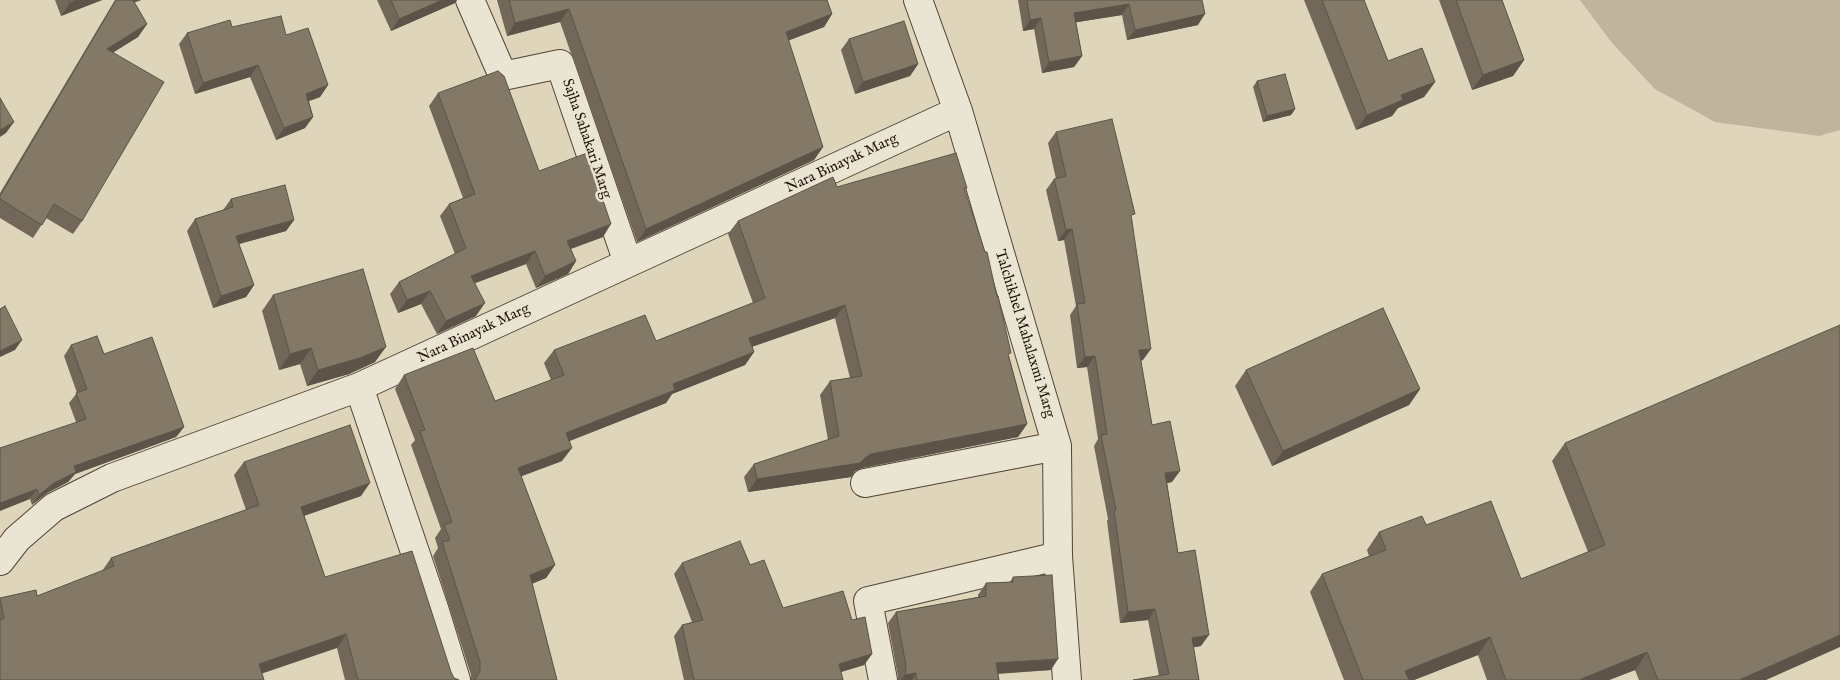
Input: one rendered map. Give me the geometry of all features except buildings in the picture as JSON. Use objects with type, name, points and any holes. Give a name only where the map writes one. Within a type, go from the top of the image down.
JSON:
[{"type":"street","name":"Sajha Sahakari Marg","points":[[470,0],[503,76],[560,64],[628,263]]},
{"type":"street","name":"Talchikhel Mahalaxmi Marg","points":[[918,0],[958,111],[1057,446],[1058,556],[1067,680]]},
{"type":"street","name":"Nara Binayak Marg","points":[[0,561],[17,539],[54,507],[112,478],[359,387],[958,111]]},
{"type":"street","points":[[359,387],[435,611],[456,680]]},
{"type":"street","points":[[865,483],[1057,446]]},
{"type":"street","points":[[883,680],[868,601],[1058,556]]},
{"type":"shaded area","points":[[1580,0],[1840,0],[1840,130],[1819,136],[1715,122],[1655,89],[1612,43]]}]
